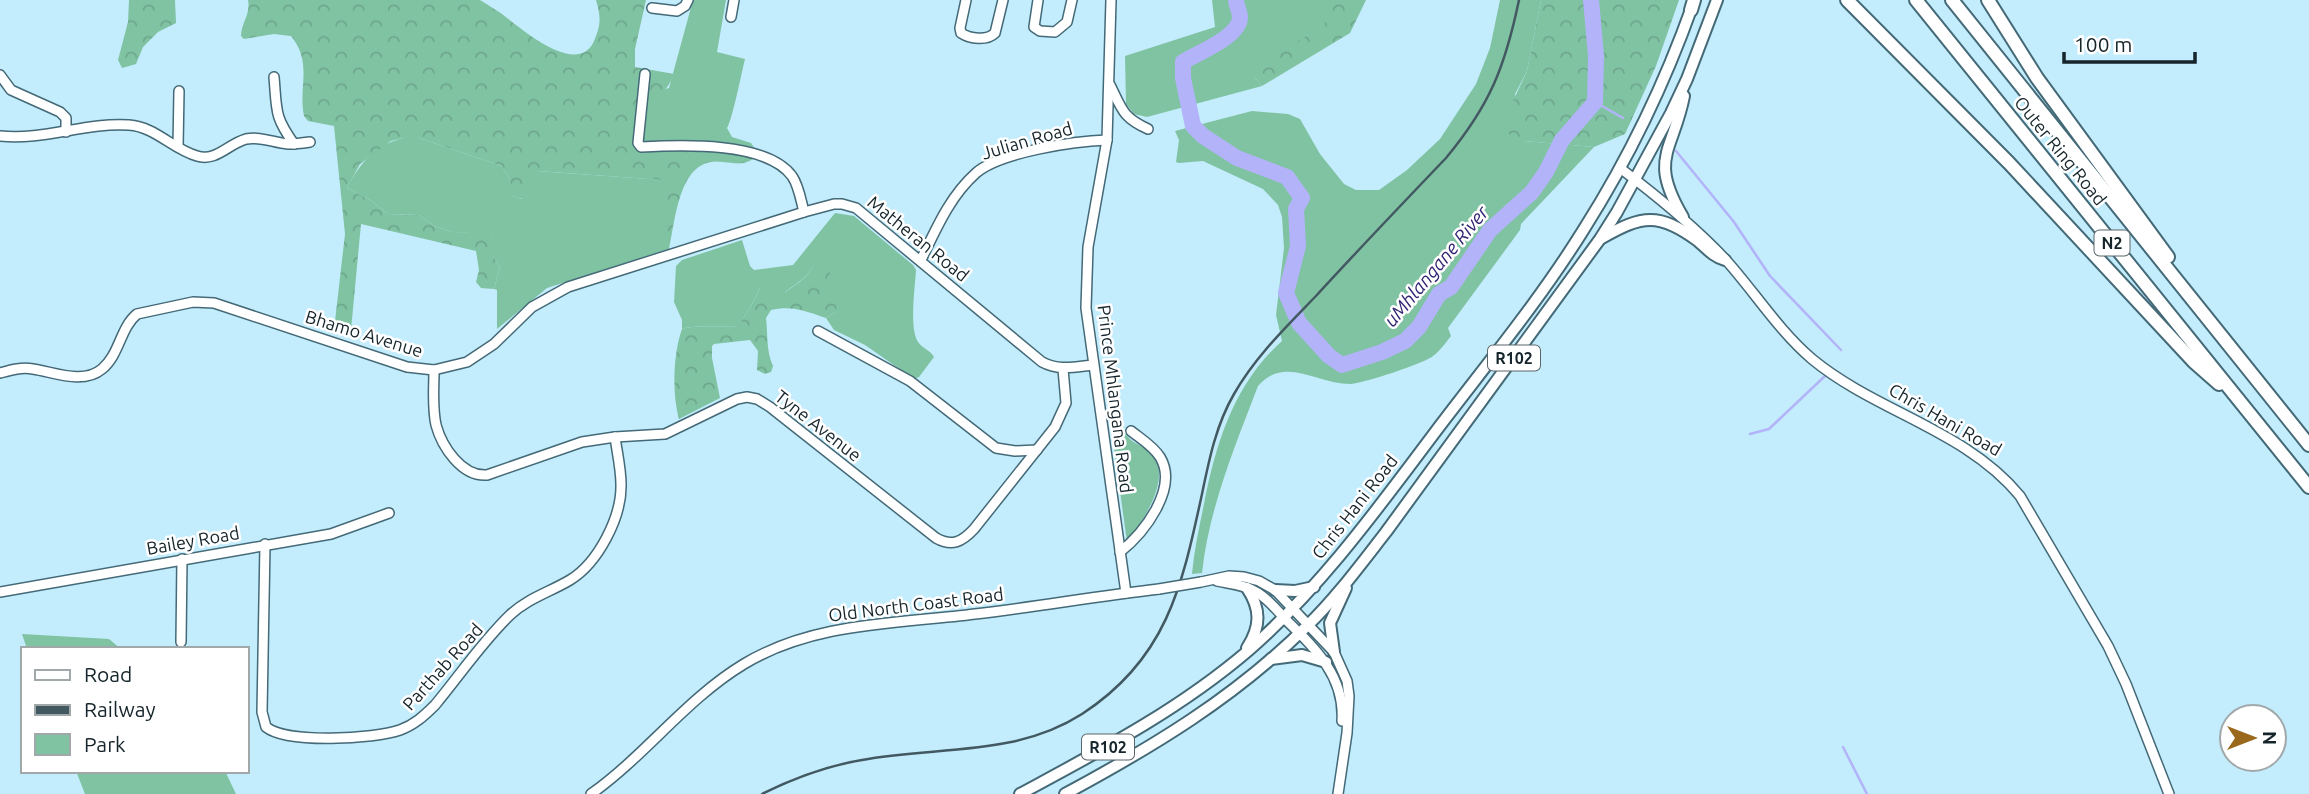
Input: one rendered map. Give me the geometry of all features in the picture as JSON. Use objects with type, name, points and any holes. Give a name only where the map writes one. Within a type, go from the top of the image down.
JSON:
[{"type":"highway","points":[[1846,0],[2010,163],[2194,362],[2247,410]]},
{"type":"highway","name":"Outer Ring Road","points":[[1916,0],[2309,487]]},
{"type":"highway","name":"Outer Ring Road","points":[[1952,0],[2309,445]]},
{"type":"highway","points":[[1988,0],[2037,78],[2309,445]]},
{"type":"main road","name":"R102","points":[[1065,794],[1140,754],[1221,701],[1304,629],[1355,570],[1393,523],[1600,239],[1636,180],[1687,79],[1717,0]]},
{"type":"main road","name":"R102","points":[[1620,168],[1650,112],[1693,3]]},
{"type":"main road","points":[[1683,217],[1670,192],[1664,166],[1668,142],[1681,112],[1687,79]]},
{"type":"main road","name":"Chris Hani Road","points":[[1020,794],[1137,731],[1193,694],[1242,656],[1293,609],[1377,509],[1542,290],[1584,230],[1620,168]]},
{"type":"main road","points":[[1600,239],[1635,222],[1662,220],[1676,226],[1714,256],[1726,260]]},
{"type":"main road","points":[[1334,652],[1331,633],[1333,614],[1355,570]]},
{"type":"main road","points":[[1275,590],[1293,591],[1314,587]]},
{"type":"main road","points":[[1242,656],[1258,622],[1255,600],[1247,588]]},
{"type":"main road","points":[[1270,660],[1302,655],[1326,662]]},
{"type":"street","points":[[652,8],[677,11],[685,6],[688,0]]},
{"type":"street","points":[[731,17],[734,0]]},
{"type":"street","points":[[966,0],[961,33],[984,38],[992,37],[995,33],[1003,0]]},
{"type":"street","points":[[1038,0],[1034,27],[1040,31],[1055,32],[1067,22],[1072,0]]},
{"type":"street","name":"Prince Mhlangana Road","points":[[1111,0],[1107,140],[1088,247],[1086,308],[1126,593]]},
{"type":"street","points":[[645,74],[638,144],[641,147],[688,145],[746,150],[787,171],[796,183],[804,212]]},
{"type":"street","points":[[0,75],[11,90],[60,112],[65,118],[66,132]]},
{"type":"street","points":[[274,77],[279,123],[294,144]]},
{"type":"street","points":[[1110,83],[1124,113],[1131,121],[1148,129]]},
{"type":"street","points":[[178,147],[179,91]]},
{"type":"street","points":[[0,136],[35,137],[132,125],[153,131],[201,158],[216,155],[242,140],[253,138],[294,144],[310,142]]},
{"type":"street","name":"Julian Road","points":[[921,260],[951,202],[971,178],[986,166],[1076,142],[1107,140]]},
{"type":"street","name":"Chris Hani Road","points":[[1620,168],[1683,217],[1726,260],[1759,302],[1811,358],[1899,414],[1936,431],[2005,477],[2020,496],[2108,646],[2126,684],[2169,794]]},
{"type":"street","name":"Matheran Road","points":[[804,212],[834,204],[856,208],[1042,362],[1063,369]]},
{"type":"street","name":"Bhamo Avenue","points":[[0,373],[24,368],[68,376],[89,376],[99,372],[113,357],[131,319],[137,314],[194,302],[214,303],[407,367],[434,370],[467,362],[480,355],[532,307],[568,287],[804,212]]},
{"type":"street","points":[[818,331],[910,381],[996,448],[1014,451],[1037,450]]},
{"type":"street","points":[[1063,369],[1093,365]]},
{"type":"street","name":"Tyne Avenue","points":[[434,370],[436,426],[458,463],[472,474],[486,475],[582,442],[665,434],[737,399],[747,397],[757,399],[936,538],[953,544],[965,539],[974,529],[1063,413],[1066,391],[1063,369]]},
{"type":"street","points":[[1120,552],[1142,531],[1158,504],[1166,481],[1159,455],[1131,431]]},
{"type":"street","name":"Parthab Road","points":[[265,544],[262,712],[266,727],[282,736],[346,738],[378,736],[398,731],[423,717],[435,705],[511,615],[532,598],[568,581],[591,564],[603,543],[620,500],[621,485],[615,437]]},
{"type":"street","name":"Bailey Road","points":[[0,592],[331,534],[389,513]]},
{"type":"street","points":[[181,642],[182,559]]},
{"type":"street","name":"Old North Coast Road","points":[[591,794],[626,766],[716,682],[777,647],[822,633],[1159,589],[1229,576],[1259,581],[1275,590],[1293,609],[1304,629]]},
{"type":"street","name":"Old North Coast Road","points":[[1213,580],[1259,593],[1284,618],[1304,629]]},
{"type":"street","points":[[1304,629],[1334,652],[1346,681],[1349,696],[1347,733],[1338,794]]},
{"type":"street","points":[[1304,629],[1339,688],[1343,716],[1343,751]]},
{"type":"green space","points":[[129,0],[175,0],[176,23],[158,32],[143,47],[136,64],[122,68],[118,60],[128,22]]},
{"type":"green space","points":[[248,0],[480,0],[551,48],[576,54],[586,51],[594,41],[600,21],[596,0],[646,0],[635,49],[635,67],[674,74],[664,90],[638,97],[634,141],[638,148],[674,149],[694,146],[727,128],[732,137],[751,143],[756,150],[754,158],[743,163],[708,162],[697,168],[682,191],[669,249],[662,251],[662,180],[538,171],[523,199],[511,196],[510,179],[502,166],[419,138],[391,141],[360,164],[347,188],[370,200],[388,214],[419,215],[434,226],[452,232],[489,233],[493,239],[493,256],[500,267],[494,289],[481,288],[476,282],[479,270],[476,251],[361,224],[351,330],[343,335],[334,330],[345,234],[334,126],[308,121],[304,116],[303,66],[298,46],[291,36],[274,34],[244,39],[241,36]]},
{"type":"green space","points":[[693,0],[726,0],[717,52],[745,59],[729,124],[719,136],[698,145],[638,148],[634,141],[638,97],[669,88]]},
{"type":"green space","points":[[1212,0],[1331,0],[1332,18],[1254,77],[1262,86],[1147,117],[1134,114],[1126,104],[1125,56],[1215,27]]},
{"type":"green space","points":[[1331,0],[1366,0],[1350,33],[1262,86],[1254,77],[1255,71],[1331,18]]},
{"type":"green space","points":[[1500,0],[1541,0],[1527,71],[1515,94],[1524,141],[1594,147],[1521,224],[1520,230],[1448,328],[1451,336],[1433,356],[1406,368],[1357,383],[1338,383],[1290,372],[1268,377],[1258,386],[1217,501],[1202,573],[1192,574],[1209,481],[1221,437],[1239,395],[1251,376],[1282,341],[1276,315],[1284,248],[1282,217],[1278,205],[1263,189],[1203,161],[1176,162],[1179,140],[1175,131],[1252,111],[1288,114],[1300,119],[1320,154],[1344,184],[1356,190],[1379,190],[1407,170],[1440,139],[1476,84],[1490,48]]},
{"type":"green space","points":[[1541,0],[1679,0],[1656,66],[1625,134],[1594,147],[1524,141],[1511,137],[1508,132],[1512,103],[1527,71]]},
{"type":"green space","points":[[403,138],[419,138],[502,166],[510,179],[512,196],[522,199],[537,171],[663,180],[662,251],[547,288],[497,329],[497,290],[494,289],[500,267],[493,256],[493,239],[489,234],[452,232],[434,226],[419,215],[388,214],[370,200],[347,188],[369,156],[384,145]]},
{"type":"green space","points":[[835,213],[854,216],[916,270],[913,307],[915,336],[934,357],[919,377],[914,379],[865,345],[834,330],[826,318],[836,312],[813,267],[782,295],[773,295],[760,288],[738,326],[682,329],[682,320],[674,302],[676,266],[682,260],[742,240],[750,266],[754,270],[793,265]]},
{"type":"green space","points":[[819,265],[834,279],[837,291],[836,312],[826,318],[792,308],[771,310],[766,318],[768,349],[773,366],[771,372],[765,374],[757,370],[758,351],[750,340],[714,344],[712,358],[720,398],[679,419],[674,374],[682,329],[738,326],[760,288],[769,288],[773,295],[782,295],[803,279],[813,267]]},
{"type":"green space","points":[[1107,397],[1120,412],[1126,435],[1149,452],[1158,464],[1159,475],[1153,500],[1127,542]]},
{"type":"green space","points":[[22,634],[109,639],[119,647],[26,647]]},
{"type":"green space","points":[[77,773],[226,773],[236,794],[85,794]]},
{"type":"waterway","name":"uMhlangane River","points":[[1236,0],[1240,17],[1233,31],[1217,44],[1183,62],[1183,78],[1193,126],[1203,136],[1237,158],[1287,177],[1302,198],[1296,209],[1298,246],[1286,293],[1299,323],[1329,356],[1342,365],[1405,341],[1419,327],[1439,294],[1451,287],[1490,230],[1532,192],[1546,172],[1562,140],[1595,102],[1596,56],[1591,0]]},
{"type":"waterway","points":[[1595,102],[1623,118]]},
{"type":"waterway","points":[[1676,151],[1734,222],[1770,276],[1841,350]]},
{"type":"waterway","points":[[1750,434],[1769,429],[1825,376]]},
{"type":"waterway","points":[[1843,747],[1867,794]]},
{"type":"railway","points":[[762,794],[810,773],[849,763],[890,756],[975,748],[1030,737],[1056,728],[1082,714],[1111,693],[1134,669],[1152,644],[1178,590],[1214,443],[1234,394],[1251,367],[1272,343],[1461,139],[1494,84],[1508,46],[1519,0]]}]
